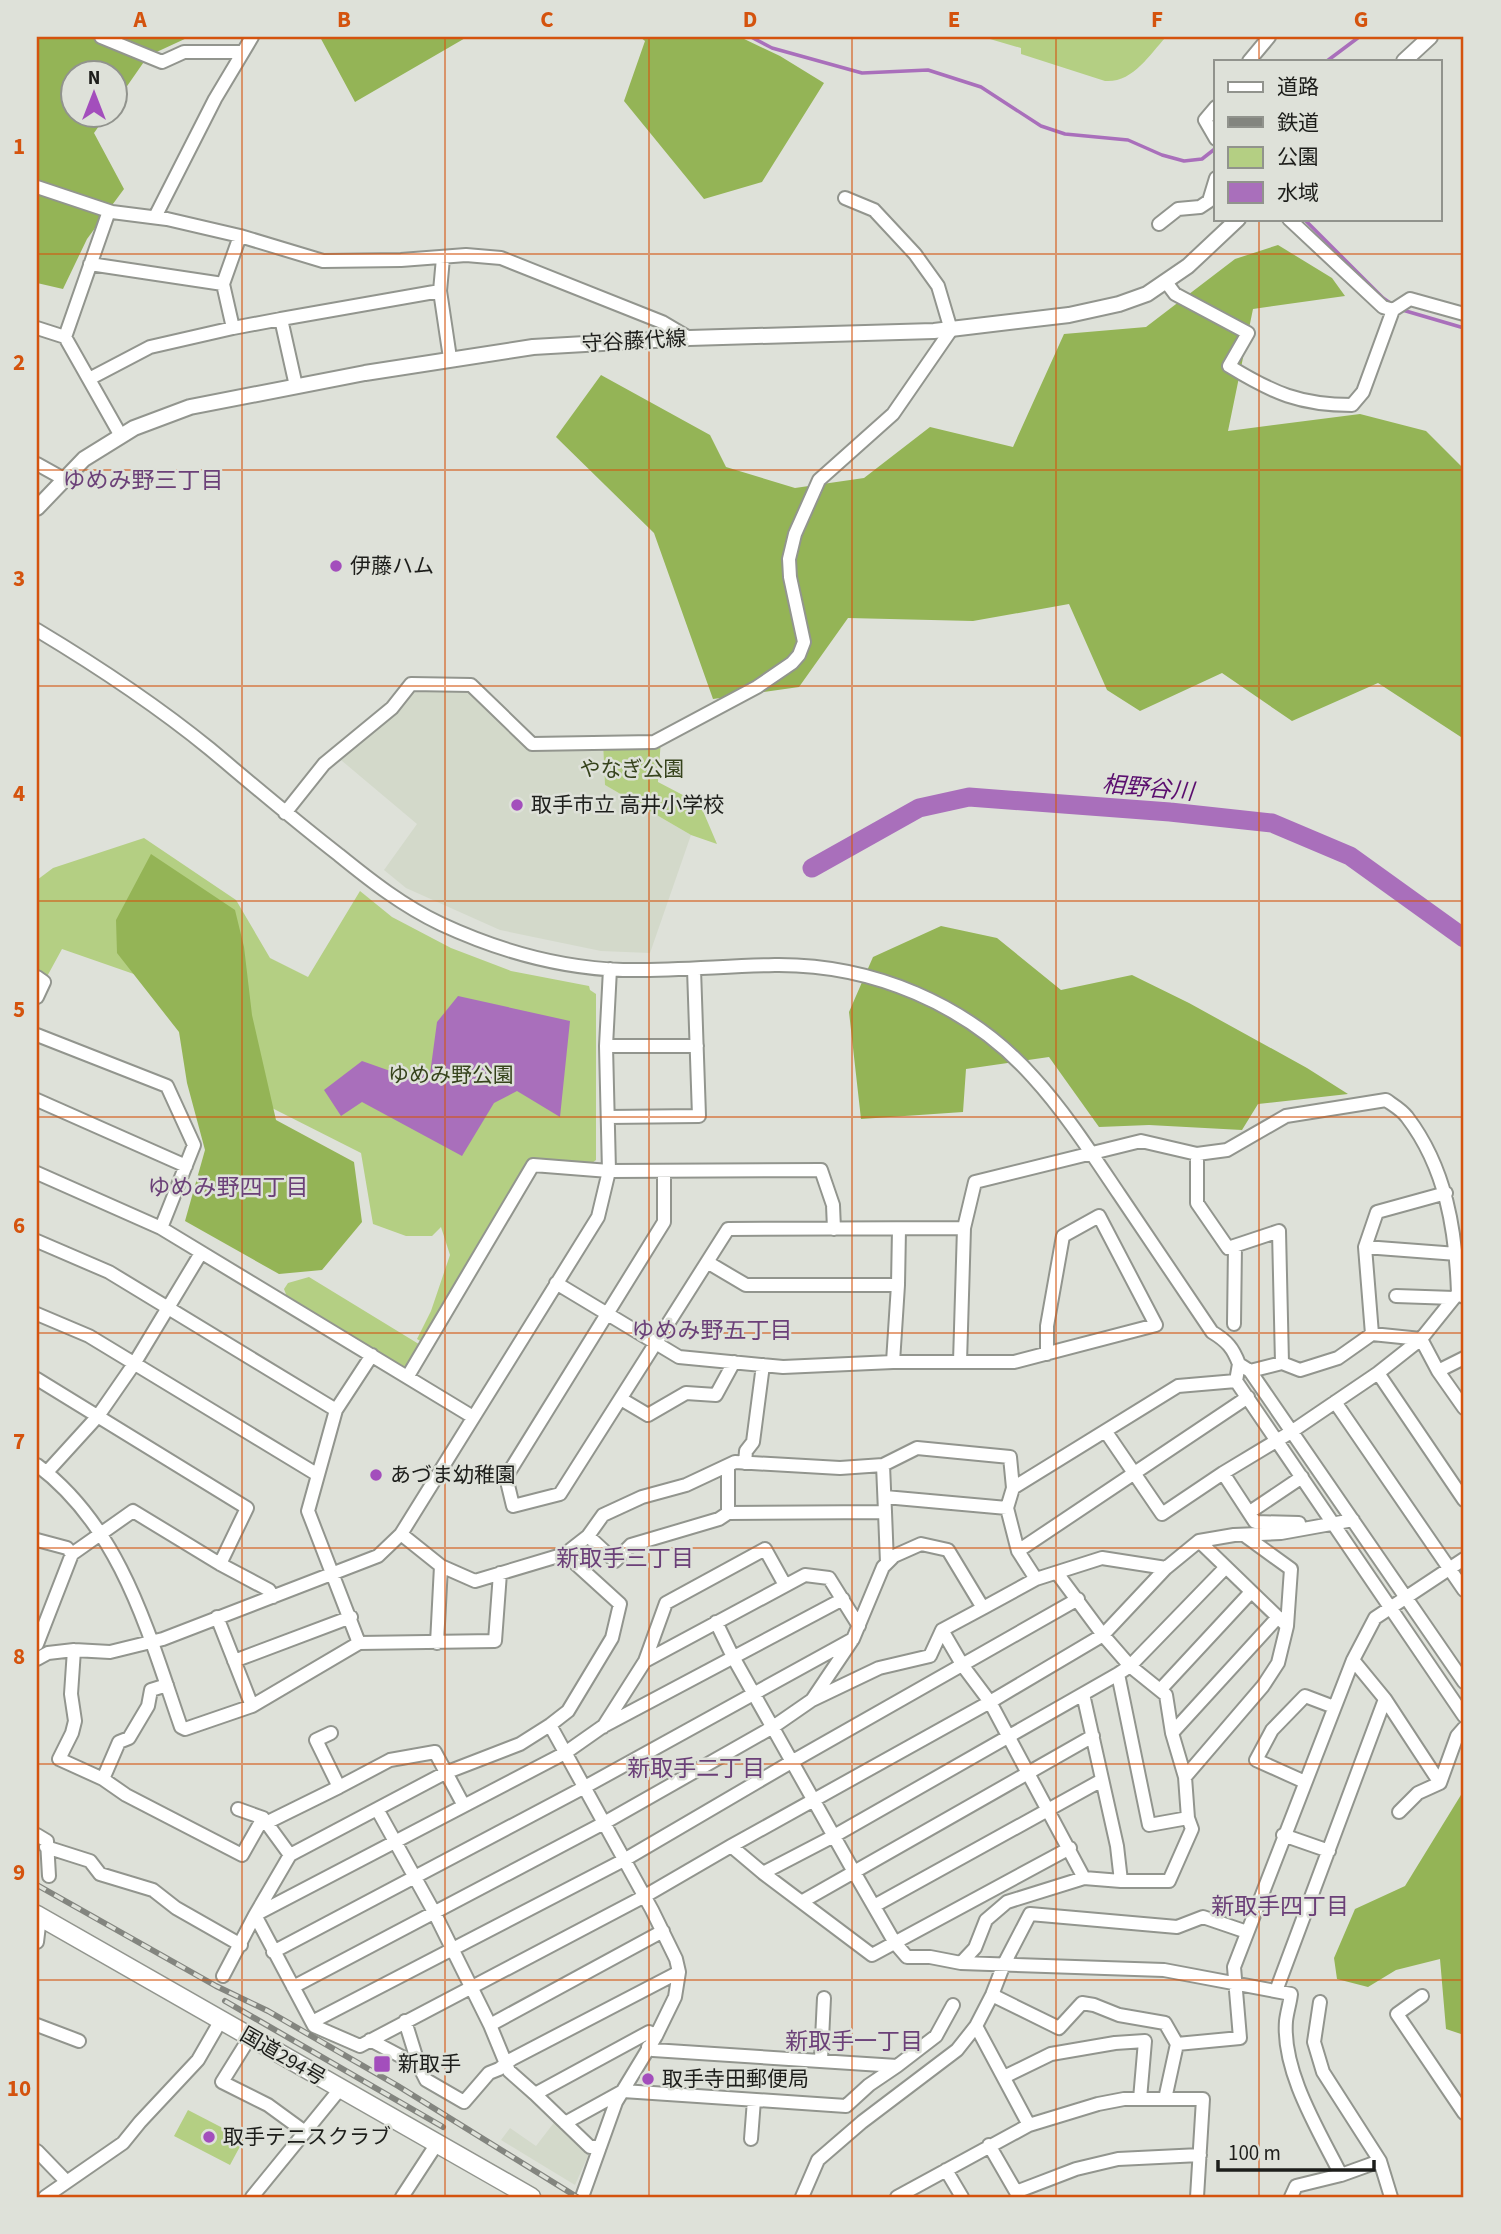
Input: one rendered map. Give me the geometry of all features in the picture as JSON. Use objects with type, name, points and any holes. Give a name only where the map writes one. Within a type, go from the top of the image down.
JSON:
[{"type":"highway","name":"国道294号","points":[[39,1916],[530,2197]]},
{"type":"main road","points":[[1405,60],[1430,37]]},
{"type":"main road","name":"守谷藤代線","points":[[37,506],[84,459],[134,428],[190,407],[450,358],[533,347],[689,338],[951,330],[1069,315],[1147,294],[1188,266],[1237,220]]},
{"type":"street","points":[[101,37],[162,62],[184,52],[242,52]]},
{"type":"street","points":[[155,217],[215,99],[252,37]]},
{"type":"street","points":[[1251,60],[1269,37]]},
{"type":"street","points":[[1214,109],[1205,120],[1214,136]]},
{"type":"street","points":[[1159,224],[1178,209],[1200,207],[1209,201],[1214,185]]},
{"type":"street","points":[[37,187],[109,211],[155,217],[240,236],[323,261],[466,256],[501,258],[662,322],[689,338]]},
{"type":"street","points":[[285,813],[324,764],[392,708],[411,684],[471,685],[532,744],[654,742],[757,687],[792,663],[799,655],[804,642],[790,577],[789,559],[795,534],[819,480],[893,414],[951,330],[938,286],[915,254],[874,210],[845,198]]},
{"type":"street","points":[[65,337],[109,211]]},
{"type":"street","points":[[1290,220],[1383,307],[1396,308]]},
{"type":"street","points":[[233,328],[223,285],[240,236]]},
{"type":"street","points":[[443,258],[440,291],[450,358]]},
{"type":"street","points":[[90,264],[223,285]]},
{"type":"street","points":[[1167,282],[1175,294],[1248,333],[1229,366],[1264,388],[1296,400],[1327,405],[1352,405],[1363,392],[1396,308],[1410,299],[1464,314]]},
{"type":"street","points":[[89,379],[150,347],[233,328],[440,291]]},
{"type":"street","points":[[281,320],[296,386]]},
{"type":"street","points":[[37,328],[65,337],[121,436]]},
{"type":"street","points":[[37,464],[64,479]]},
{"type":"street","points":[[37,630],[111,674],[208,747],[285,813],[393,897],[441,924],[497,946],[560,963],[610,969],[778,965],[826,968],[876,979],[921,994],[959,1014],[998,1043],[1034,1077],[1092,1153],[1212,1332],[1232,1347],[1464,1682]]},
{"type":"street","points":[[37,1657],[74,1650],[100,1653],[152,1642],[378,1556],[401,1534],[598,1217],[609,1171],[606,1046],[610,969]]},
{"type":"street","points":[[608,1117],[699,1116],[694,969]]},
{"type":"street","points":[[37,977],[44,982],[37,997]]},
{"type":"street","points":[[37,1035],[167,1086],[194,1145],[161,1228]]},
{"type":"street","points":[[606,1046],[697,1046]]},
{"type":"street","points":[[37,1100],[186,1166]]},
{"type":"street","points":[[960,1362],[964,1228],[975,1182],[1141,1141],[1197,1154],[1227,1150],[1286,1116],[1385,1100],[1405,1115],[1426,1147],[1446,1194],[1457,1254],[1459,1296],[1421,1339],[1292,1432],[1223,1473],[1162,1514],[1106,1432]]},
{"type":"street","points":[[1197,1154],[1198,1203],[1228,1248],[1279,1231],[1282,1363]]},
{"type":"street","points":[[408,1376],[533,1165],[664,1172],[821,1170],[833,1205],[834,1229]]},
{"type":"street","points":[[664,1172],[664,1222],[506,1477],[513,1506],[560,1494],[728,1229],[964,1228]]},
{"type":"street","points":[[37,1173],[161,1228],[473,1417]]},
{"type":"street","points":[[1373,1334],[1365,1247],[1377,1212],[1446,1194]]},
{"type":"street","points":[[556,1283],[679,1357],[783,1367],[893,1362],[1014,1362],[1047,1354],[1156,1325],[1099,1216],[1063,1236],[1047,1326],[1047,1354]]},
{"type":"street","points":[[893,1362],[899,1229]]},
{"type":"street","points":[[37,1241],[108,1272],[336,1410]]},
{"type":"street","points":[[1234,1324],[1235,1245]]},
{"type":"street","points":[[1365,1247],[1457,1254]]},
{"type":"street","points":[[201,1253],[134,1364],[98,1416],[42,1469],[75,1500],[102,1532],[119,1563],[152,1642],[181,1727],[186,1730],[252,1706],[359,1643],[495,1641],[500,1573]]},
{"type":"street","points":[[707,1262],[746,1285],[898,1285]]},
{"type":"street","points":[[1396,1296],[1459,1296]]},
{"type":"street","points":[[37,1314],[89,1336],[318,1475]]},
{"type":"street","points":[[1245,1367],[1282,1363],[1300,1370],[1338,1358],[1373,1334],[1421,1339]]},
{"type":"street","points":[[1421,1339],[1438,1371],[1464,1408]]},
{"type":"street","points":[[359,1643],[308,1511],[336,1410],[372,1355]]},
{"type":"street","points":[[1438,1371],[1464,1358]]},
{"type":"street","points":[[621,1399],[648,1415],[686,1393],[716,1395],[734,1362]]},
{"type":"street","points":[[745,1463],[746,1451],[753,1442],[764,1365]]},
{"type":"street","points":[[1236,1381],[1245,1367]]},
{"type":"street","points":[[1377,1373],[1464,1500]]},
{"type":"street","points":[[37,1379],[247,1508],[220,1564]]},
{"type":"street","points":[[1236,1381],[1464,1716]]},
{"type":"street","points":[[1013,1488],[1178,1386],[1236,1381]]},
{"type":"street","points":[[1018,1551],[1248,1397]]},
{"type":"street","points":[[1335,1402],[1464,1590]]},
{"type":"street","points":[[401,1534],[441,1566],[475,1581],[565,1554],[588,1536],[603,1515],[642,1497],[686,1485],[735,1462],[841,1468],[883,1465],[916,1448],[1010,1457],[1013,1488],[1007,1508],[1018,1551],[1036,1578]]},
{"type":"street","points":[[883,1465],[887,1563]]},
{"type":"street","points":[[728,1467],[728,1513]]},
{"type":"street","points":[[1223,1473],[1255,1522],[1298,1524]]},
{"type":"street","points":[[1250,1512],[1302,1476]]},
{"type":"street","points":[[885,1497],[1007,1508]]},
{"type":"street","points":[[37,1644],[72,1554],[133,1511],[220,1564],[269,1590],[273,1597]]},
{"type":"street","points":[[588,1536],[615,1561],[631,1545],[719,1519],[728,1513],[885,1512]]},
{"type":"street","points":[[255,1914],[314,2026],[360,2046],[645,1896],[990,1702],[1103,1635],[1166,1568],[1199,1541],[1281,1533],[1353,1520]]},
{"type":"street","points":[[1185,1777],[1264,1686],[1278,1663],[1291,1569],[1244,1535]]},
{"type":"street","points":[[37,1540],[67,1548],[72,1554]]},
{"type":"street","points":[[1199,1541],[1282,1622]]},
{"type":"street","points":[[812,1700],[853,1639],[883,1567],[894,1556],[921,1544],[948,1550],[983,1608]]},
{"type":"street","points":[[602,1727],[645,1661],[666,1603],[765,1549],[785,1585]]},
{"type":"street","points":[[223,1976],[290,1855],[445,1773],[520,1744],[568,1711],[612,1638],[620,1604],[565,1554]]},
{"type":"street","points":[[293,1987],[604,1824],[773,1727],[812,1700],[879,1668],[930,1656],[942,1630],[1036,1578],[1102,1558],[1166,1568]]},
{"type":"street","points":[[1177,2045],[1240,2038],[1234,1967],[1353,1660],[1375,1618],[1464,1559]]},
{"type":"street","points":[[436,1643],[441,1566]]},
{"type":"street","points":[[763,1873],[834,1836],[1118,1674],[1130,1666],[1226,1567]]},
{"type":"street","points":[[961,1963],[975,1948],[986,1920],[1007,1902],[1084,1878],[1169,1881],[1192,1829],[1188,1818],[1185,1777],[1172,1733],[1166,1695],[1130,1666],[1057,1573]]},
{"type":"street","points":[[645,1661],[805,1575],[830,1578],[859,1626]]},
{"type":"street","points":[[1160,1690],[1251,1592]]},
{"type":"street","points":[[255,1914],[565,1753],[602,1727],[843,1599]]},
{"type":"street","points":[[312,2022],[624,1860],[1078,1599]]},
{"type":"street","points":[[218,1617],[252,1706]]},
{"type":"street","points":[[234,1661],[351,1617]]},
{"type":"street","points":[[716,1622],[854,1872],[895,1942],[907,1957],[930,1957],[961,1963],[1164,1970],[1291,1994],[1286,2022],[1288,2051],[1300,2092],[1341,2175]]},
{"type":"street","points":[[1172,1733],[1282,1622]]},
{"type":"street","points":[[942,1630],[963,1666],[990,1702],[1050,1809],[1084,1878]]},
{"type":"street","points":[[273,1952],[583,1788],[853,1639]]},
{"type":"street","points":[[74,1650],[71,1694],[75,1721],[59,1759],[103,1779],[126,1795],[242,1855],[265,1820],[339,1787],[390,1760],[435,1752],[463,1804]]},
{"type":"street","points":[[1353,1660],[1385,1699],[1440,1783]]},
{"type":"street","points":[[1118,1674],[1149,1825],[1188,1818]]},
{"type":"street","points":[[103,1779],[119,1742],[130,1738],[148,1706],[151,1690],[167,1685]]},
{"type":"street","points":[[1083,1694],[1118,1846],[1121,1881]]},
{"type":"street","points":[[1305,1782],[1256,1760],[1272,1731],[1305,1696],[1334,1707]]},
{"type":"street","points":[[1276,1991],[1385,1699]]},
{"type":"street","points":[[550,1725],[645,1896],[676,1959],[679,1972],[675,1997],[656,2036],[616,2102],[582,2197]]},
{"type":"street","points":[[1399,1812],[1418,1793],[1440,1783],[1458,1736],[1464,1728]]},
{"type":"street","points":[[331,1733],[316,1741],[339,1787]]},
{"type":"street","points":[[803,1901],[1093,1736]]},
{"type":"street","points":[[874,1906],[1102,1780]]},
{"type":"street","points":[[237,1809],[265,1820],[290,1855]]},
{"type":"street","points":[[377,1809],[434,1912],[513,2077],[535,2094],[590,2147],[600,2147]]},
{"type":"street","points":[[37,1835],[47,1841],[49,1876]]},
{"type":"street","points":[[1283,1835],[1329,1851]]},
{"type":"street","points":[[731,1846],[872,1955],[1070,1848]]},
{"type":"street","points":[[46,1847],[90,1861],[100,1874],[153,1890],[176,1908],[241,1945]]},
{"type":"street","points":[[802,2197],[818,2160],[860,2124],[953,2053],[976,2026],[1030,1914],[1177,1927],[1203,1917],[1247,1932]]},
{"type":"street","points":[[37,1942],[39,1916]]},
{"type":"street","points":[[490,2025],[663,1931]]},
{"type":"street","points":[[405,2021],[426,2080],[464,2102],[489,2073],[679,1972]]},
{"type":"street","points":[[992,1995],[1059,2028],[1082,2003],[1119,2015],[1165,2023],[1177,2045],[1166,2099]]},
{"type":"street","points":[[1422,1996],[1397,2014],[1464,2113]]},
{"type":"street","points":[[821,2060],[824,1998]]},
{"type":"street","points":[[1320,2002],[1314,2042],[1322,2071],[1380,2161],[1391,2197]]},
{"type":"street","points":[[565,2123],[623,2091],[846,2106],[869,2085],[936,2036],[953,2005]]},
{"type":"street","points":[[44,2197],[123,2144],[198,2060],[221,2020]]},
{"type":"street","points":[[37,2025],[79,2041]]},
{"type":"street","points":[[976,2026],[1029,2125]]},
{"type":"street","points":[[535,2094],[649,2032],[656,2036]]},
{"type":"street","points":[[936,2036],[953,2053]]},
{"type":"street","points":[[250,2037],[222,2082],[268,2105],[305,2132]]},
{"type":"street","points":[[370,2040],[419,2066]]},
{"type":"street","points":[[1004,2077],[1051,2054],[1145,2041],[1140,2099]]},
{"type":"street","points":[[648,2047],[653,2050],[897,2066]]},
{"type":"street","points":[[252,2197],[340,2089]]},
{"type":"street","points":[[751,2139],[754,2099]]},
{"type":"street","points":[[897,2197],[1029,2125],[1098,2104],[1140,2099],[1203,2099],[1197,2197]]},
{"type":"street","points":[[846,2106],[860,2124]]},
{"type":"street","points":[[402,2197],[436,2144]]},
{"type":"street","points":[[989,2145],[1017,2195],[1076,2169],[1118,2159],[1200,2155]]},
{"type":"street","points":[[37,2151],[66,2181]]},
{"type":"street","points":[[1291,2197],[1296,2186],[1341,2175],[1380,2161]]},
{"type":"street","points":[[946,2170],[962,2197]]},
{"type":"shaded area","name":"取手市立 高井小学校","points":[[412,688],[468,689],[532,744],[603,742],[605,785],[691,835],[650,953],[601,951],[500,930],[406,888],[384,870],[417,824],[335,755]]},
{"type":"shaded area","points":[[556,2120],[588,2151],[575,2185],[501,2140],[510,2128],[536,2146]]},
{"type":"green space","points":[[37,37],[189,37],[148,56],[130,82],[130,60],[60,60],[60,130],[96,130],[94,133],[124,189],[87,239],[63,289],[37,283]]},
{"type":"green space","points":[[320,37],[467,37],[355,102]]},
{"type":"green space","points":[[640,37],[740,37],[780,56],[824,83],[762,182],[704,199],[624,101],[645,41]]},
{"type":"green space","points":[[983,37],[1166,37],[1132,73],[1124,78],[1105,81],[1021,54],[1021,48]]},
{"type":"green space","points":[[1278,245],[1332,278],[1345,296],[1253,309],[1228,431],[1360,414],[1426,431],[1464,469],[1464,739],[1378,683],[1292,721],[1222,673],[1140,711],[1107,690],[1069,604],[973,621],[848,618],[799,687],[713,699],[654,533],[556,437],[601,375],[710,435],[726,467],[795,488],[864,478],[930,427],[1013,447],[1064,334],[1146,327],[1235,259]]},
{"type":"green space","name":"やなぎ公園","points":[[661,739],[658,782],[700,804],[717,844],[691,835],[605,785],[603,743]]},
{"type":"green space","name":"ゆめみ野公園","points":[[144,838],[236,900],[270,958],[308,977],[360,891],[392,917],[451,948],[511,971],[589,986],[596,994],[596,1160],[592,1163],[531,1163],[422,1342],[417,1339],[431,1311],[450,1255],[441,1227],[432,1236],[406,1236],[373,1224],[361,1153],[268,1106],[151,980],[62,949],[44,982],[37,977],[37,880],[53,868]]},
{"type":"green space","points":[[151,854],[235,910],[244,947],[252,1015],[276,1120],[354,1162],[362,1222],[322,1270],[279,1274],[185,1221],[205,1150],[187,1083],[179,1032],[117,953],[116,920]]},
{"type":"green space","points":[[941,926],[997,938],[1061,990],[1132,975],[1307,1068],[1348,1094],[1258,1104],[1242,1130],[1149,1125],[1099,1127],[1049,1057],[966,1069],[963,1112],[861,1119],[849,1012],[873,957]]},
{"type":"green space","points":[[309,1277],[422,1346],[408,1368],[404,1369],[287,1297],[284,1289],[288,1283]]},
{"type":"green space","points":[[1464,1790],[1464,2035],[1446,2029],[1440,1959],[1396,1970],[1368,1987],[1337,1979],[1334,1958],[1355,1909],[1405,1886]]},
{"type":"green space","name":"取手テニスクラブ","points":[[188,2110],[244,2139],[230,2165],[174,2136]]},
{"type":"water","points":[[458,996],[570,1021],[560,1117],[517,1091],[494,1103],[462,1156],[362,1102],[341,1116],[324,1090],[362,1061],[396,1073],[430,1074],[437,1022]]},
{"type":"waterway","points":[[751,37],[772,48],[862,73],[928,70],[981,87],[1041,126],[1065,134],[1128,140],[1162,155],[1184,161],[1202,159],[1214,150]]},
{"type":"waterway","points":[[1328,60],[1359,37]]},
{"type":"waterway","points":[[1305,220],[1393,305]]},
{"type":"waterway","points":[[1399,309],[1464,328]]},
{"type":"waterway","name":"相野谷川","points":[[812,868],[919,808],[969,797],[1170,812],[1272,823],[1350,856],[1464,938]]},
{"type":"railway","points":[[37,1885],[216,1986],[268,2011],[398,2086],[577,2197]]},
{"type":"railway","points":[[225,2001],[443,2127]]},
{"type":"place","name":"伊藤ハム","points":[[336,566]]},
{"type":"place","name":"取手市立 高井小学校","points":[[517,805]]},
{"type":"place","name":"あづま幼稚園","points":[[376,1475]]},
{"type":"place","name":"新取手","points":[[382,2064]]},
{"type":"place","name":"取手寺田郵便局","points":[[648,2079]]},
{"type":"place","name":"取手テニスクラブ","points":[[209,2137]]},
{"type":"district","name":"ゆめみ野三丁目","points":[[143,480]]},
{"type":"district","name":"ゆめみ野四丁目","points":[[228,1187]]},
{"type":"district","name":"ゆめみ野五丁目","points":[[712,1330]]},
{"type":"district","name":"新取手三丁目","points":[[625,1558]]},
{"type":"district","name":"新取手二丁目","points":[[696,1768]]},
{"type":"district","name":"新取手四丁目","points":[[1280,1906]]},
{"type":"district","name":"新取手一丁目","points":[[854,2041]]}]
